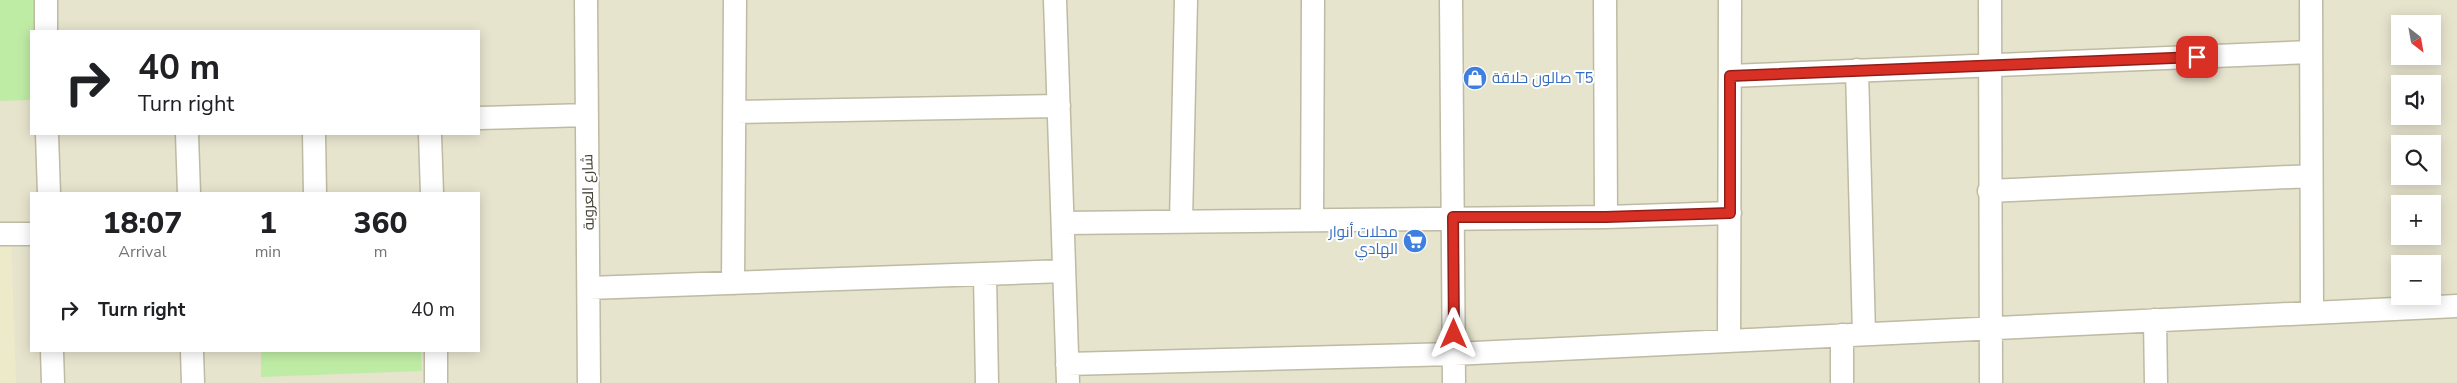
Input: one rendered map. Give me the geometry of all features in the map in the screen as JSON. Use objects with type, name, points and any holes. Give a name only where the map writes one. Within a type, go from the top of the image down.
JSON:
[{"type":"street","points":[[46,0],[46,30]]},
{"type":"street","name":"شارع العروبة","points":[[586,0],[590,383]]},
{"type":"street","points":[[733,283],[735,0]]},
{"type":"street","points":[[1055,0],[1067,374],[1730,340],[2457,306]]},
{"type":"street","points":[[1181,221],[1186,0]]},
{"type":"street","points":[[1312,219],[1313,0]]},
{"type":"street","points":[[1451,0],[1454,383]]},
{"type":"street","points":[[1606,0],[1606,217]]},
{"type":"street","points":[[1730,0],[1730,340]]},
{"type":"street","points":[[1990,0],[1988,65],[1991,383]]},
{"type":"street","points":[[2311,0],[2312,313]]},
{"type":"street","points":[[1730,76],[2311,52]]},
{"type":"street","points":[[1857,70],[1864,334]]},
{"type":"street","points":[[735,112],[1059,106]]},
{"type":"street","points":[[480,118],[587,115]]},
{"type":"street","points":[[47,135],[49,192]]},
{"type":"street","points":[[188,135],[189,192]]},
{"type":"street","points":[[314,135],[315,192]]},
{"type":"street","points":[[430,135],[432,192]]},
{"type":"street","points":[[1989,191],[2311,176]]},
{"type":"street","points":[[1063,223],[1453,217],[1606,217],[1730,213]]},
{"type":"street","points":[[0,234],[30,234]]},
{"type":"street","points":[[589,288],[1064,271]]},
{"type":"street","points":[[985,275],[988,383]]},
{"type":"street","points":[[2154,320],[2156,383]]},
{"type":"street","points":[[1842,335],[1842,383]]},
{"type":"street","points":[[52,352],[53,383]]},
{"type":"street","points":[[192,352],[193,383]]},
{"type":"street","points":[[436,352],[436,383]]},
{"type":"shaded area","points":[[0,0],[2457,0],[2457,383],[0,383]]},
{"type":"shaded area","points":[[0,240],[11,240],[16,383],[0,383]]},
{"type":"green space","points":[[0,0],[37,0],[37,30],[30,30],[30,100],[0,101]]},
{"type":"green space","points":[[261,352],[421,352],[422,371],[261,377]]},
{"type":"place","name":"صالون حلاقة T5","points":[[1475,78]]},
{"type":"place","name":"محلات أنوار الهادي","points":[[1415,241]]},
{"type":"route","points":[[1454,334],[1453,217],[1606,217],[1730,213],[1730,76],[2197,57]]}]
